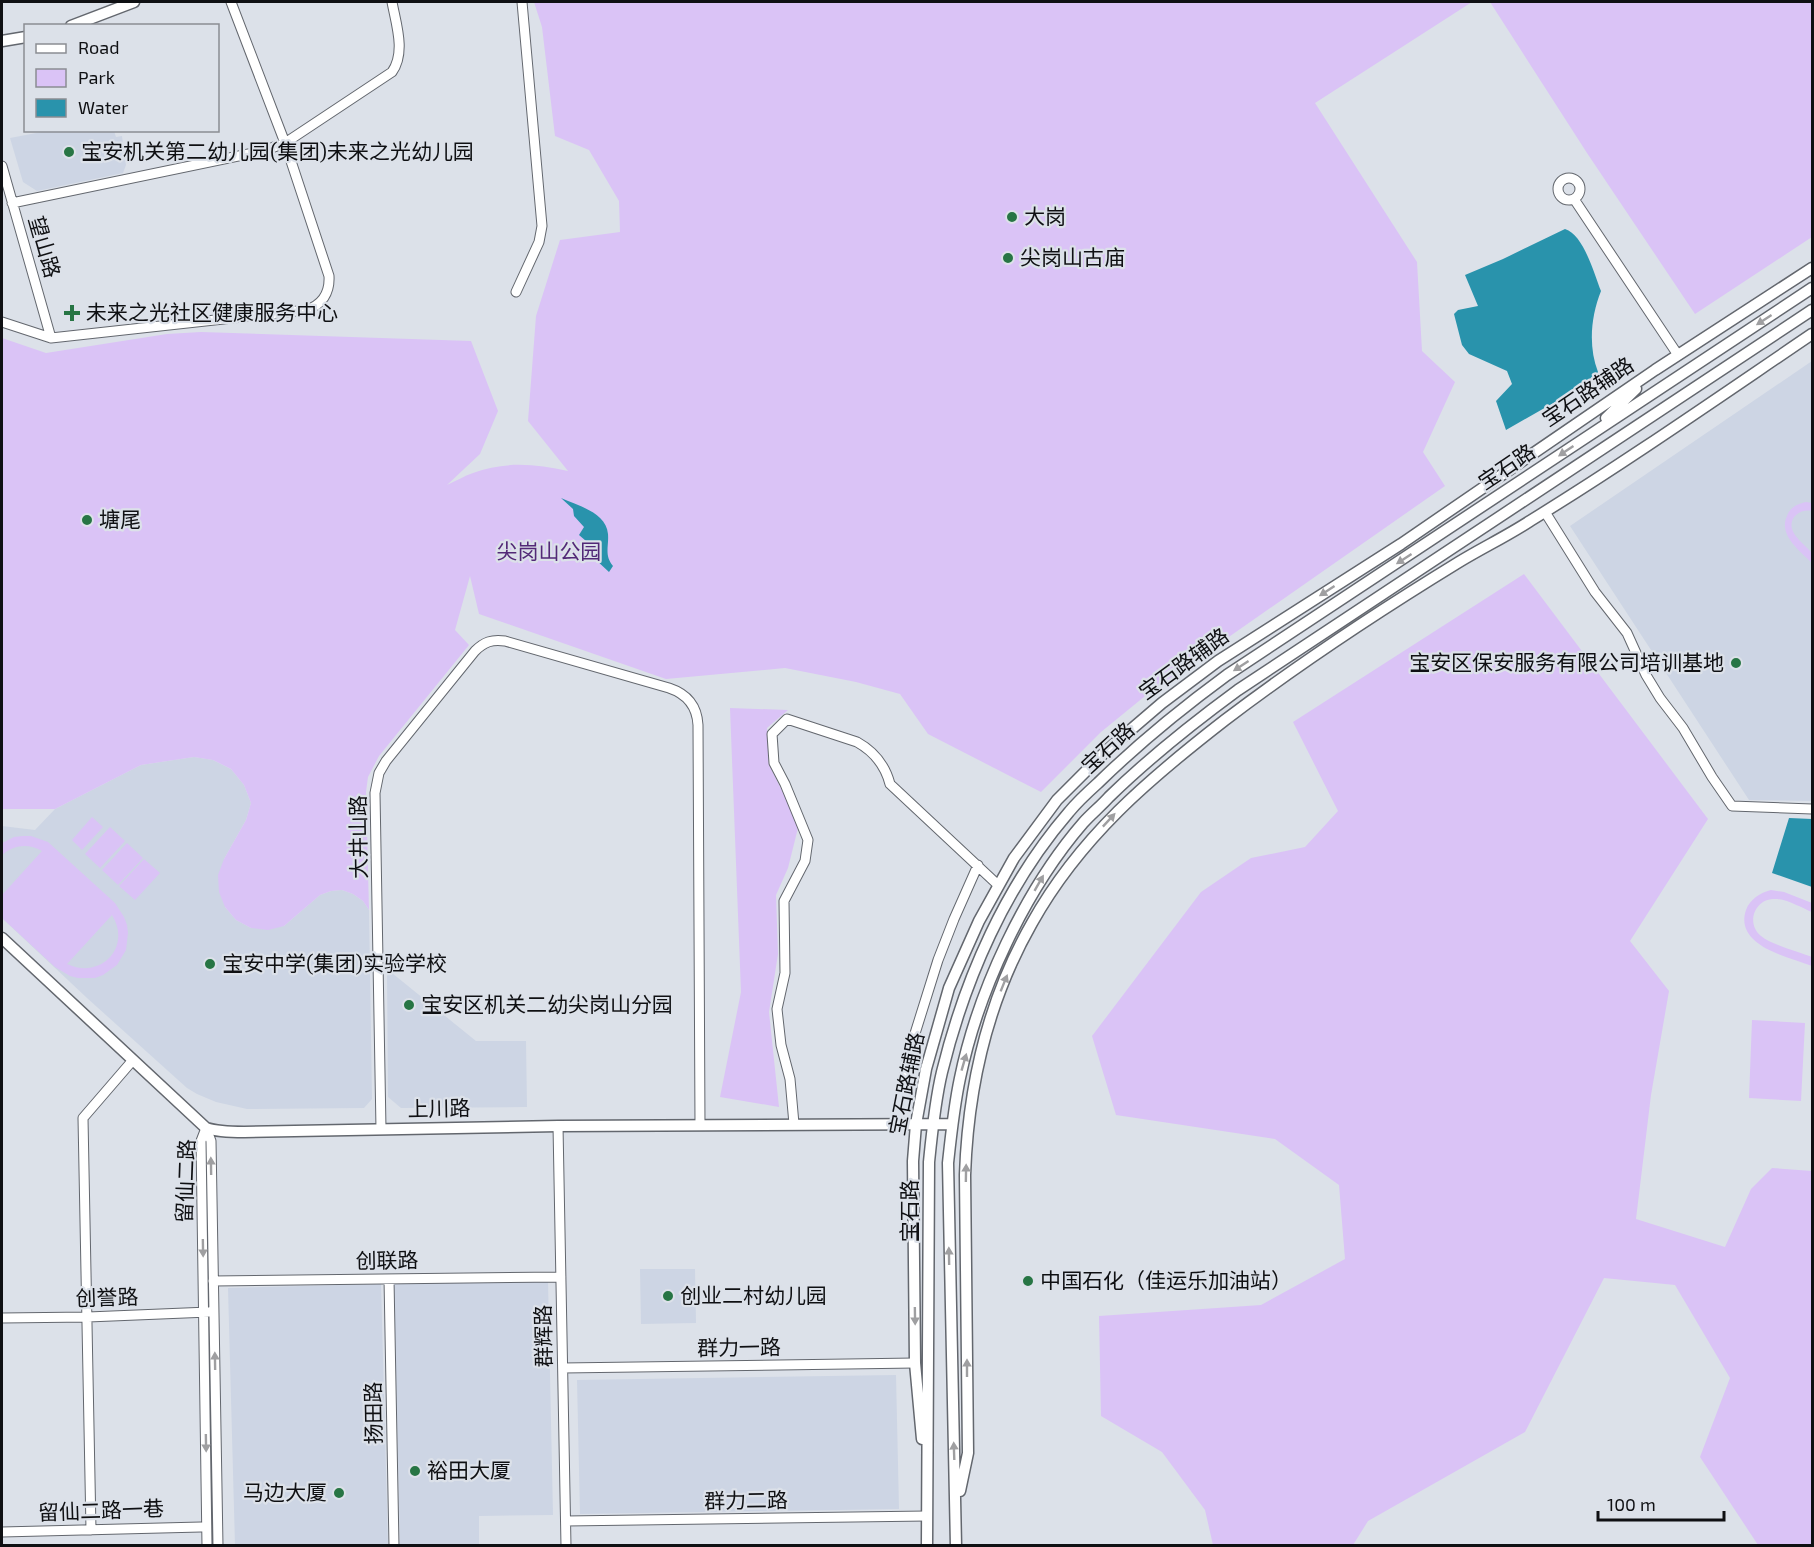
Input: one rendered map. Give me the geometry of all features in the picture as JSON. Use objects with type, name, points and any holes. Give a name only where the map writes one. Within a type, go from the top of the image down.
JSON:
[{"type":"main road","points":[[76,24],[134,2]]},
{"type":"main road","points":[[2,41],[24,37]]},
{"type":"main road","name":"宝石路辅路","points":[[927,1503],[915,1363],[913,1161],[916,1124],[926,1069],[949,988],[979,921],[1014,858],[1057,800],[1106,751],[1162,703],[1218,661],[1401,544],[1655,370],[1812,268]]},
{"type":"main road","name":"宝石路","points":[[927,1545],[930,1162],[933,1124],[942,1072],[965,993],[994,928],[1028,867],[1069,811],[1172,716],[1227,675],[1812,288]]},
{"type":"main road","name":"宝石路","points":[[957,1544],[948,1163],[952,1124],[960,1076],[982,1000],[1010,936],[1043,877],[1083,823],[1182,731],[1238,690],[1812,310]]},
{"type":"main road","points":[[956,1509],[968,1453],[966,1142],[973,1092],[979,1060],[995,1005],[1031,923],[1077,856],[1108,820],[1142,787],[1247,704],[1310,659],[1461,561],[1545,512],[1812,334]]},
{"type":"main road","points":[[1589,436],[1655,370]]},
{"type":"main road","points":[[2,938],[206,1128]]},
{"type":"main road","name":"上川路","points":[[206,1128],[236,1132],[558,1126],[952,1124]]},
{"type":"street","points":[[2,322],[51,338],[306,310],[319,304],[328,291],[329,276],[285,143],[231,2]]},
{"type":"street","points":[[12,203],[263,151],[285,143],[392,72],[400,55],[392,2]]},
{"type":"street","points":[[516,292],[539,242],[542,225],[522,2]]},
{"type":"street","name":"望山路","points":[[2,166],[51,338]]},
{"type":"street","points":[[1574,199],[1678,355]]},
{"type":"street","points":[[1545,512],[1595,592],[1627,633],[1646,675],[1683,728],[1732,806],[1812,809]]},
{"type":"street","name":"大井山路","points":[[381,1130],[375,793],[379,773],[481,645],[497,640],[505,640],[677,691],[690,701],[698,717],[700,1125]]},
{"type":"street","points":[[794,1125],[790,1079],[781,1045],[777,1010],[785,973],[784,901],[805,861],[808,840],[785,784],[774,764],[772,734],[788,719],[857,742],[865,747],[879,759],[890,784],[998,885]]},
{"type":"street","points":[[905,1074],[907,1059],[938,960],[978,865]]},
{"type":"street","points":[[91,1530],[83,1118],[133,1060]]},
{"type":"street","name":"群辉路","points":[[558,1126],[566,1545]]},
{"type":"street","name":"留仙二路","points":[[206,1128],[211,1141],[218,1545]]},
{"type":"street","name":"留仙二路","points":[[206,1128],[201,1141],[207,1545]]},
{"type":"street","name":"创联路","points":[[213,1281],[561,1277]]},
{"type":"street","name":"扬田路","points":[[389,1279],[394,1545]]},
{"type":"street","name":"创誉路","points":[[2,1318],[214,1312]]},
{"type":"street","name":"群力一路","points":[[563,1368],[915,1363]]},
{"type":"street","name":"群力二路","points":[[566,1521],[927,1516]]},
{"type":"street","name":"留仙二路一巷","points":[[2,1532],[201,1527]]},
{"type":"shaded area","name":"宝安机关第二幼儿园(集团)未来之光幼儿园","points":[[42,132],[114,132],[116,137],[122,136],[126,165],[123,173],[37,191],[23,182],[10,138]]},
{"type":"shaded area","name":"宝安区保安服务有限公司培训基地","points":[[1812,361],[1812,801],[1749,800],[1570,526]]},
{"type":"shaded area","name":"宝安中学(集团)实验学校","points":[[194,757],[213,760],[231,769],[244,785],[251,803],[246,820],[224,859],[225,907],[236,920],[251,928],[284,926],[320,895],[342,890],[363,901],[369,910],[372,1099],[364,1108],[247,1109],[216,1102],[197,1094],[187,1088],[87,998],[2,918],[2,826],[35,830],[55,809],[141,765]]},
{"type":"shaded area","name":"宝安区机关二幼尖岗山分园","points":[[387,969],[476,1041],[526,1041],[527,1107],[401,1108],[388,1097]]},
{"type":"shaded area","name":"创业二村幼儿园","points":[[640,1269],[695,1269],[696,1323],[641,1324]]},
{"type":"shaded area","points":[[548,1281],[553,1515],[479,1516],[479,1545],[400,1545],[394,1284]]},
{"type":"shaded area","points":[[381,1284],[388,1545],[235,1545],[228,1288]]},
{"type":"shaded area","points":[[896,1375],[899,1509],[580,1514],[577,1380]]},
{"type":"green space","name":"尖岗山公园","points":[[534,2],[1472,2],[1315,103],[1417,262],[1422,351],[1455,382],[1423,452],[1445,486],[1150,692],[1101,732],[1041,792],[928,734],[900,694],[856,682],[785,668],[666,679],[479,614],[470,576],[455,630],[469,645],[379,756],[368,777],[366,792],[369,910],[363,901],[342,890],[320,895],[284,926],[268,930],[251,928],[236,920],[225,907],[219,892],[218,875],[224,859],[246,820],[251,803],[244,785],[231,769],[213,760],[194,757],[141,765],[55,809],[2,809],[2,338],[46,353],[167,334],[201,332],[471,341],[498,411],[480,454],[447,485],[485,469],[508,465],[532,465],[568,471],[528,421],[536,316],[560,240],[620,232],[619,201],[589,150],[555,136],[542,27]]},
{"type":"green space","points":[[1490,2],[1812,2],[1812,237],[1695,314],[1587,153]]},
{"type":"green space","points":[[1806,502],[1812,503],[1812,511],[1798,514],[1792,520],[1791,525],[1795,535],[1812,553],[1812,563],[1796,548],[1785,530],[1790,510]]},
{"type":"green space","points":[[1524,574],[1708,819],[1630,941],[1669,991],[1651,1095],[1636,1219],[1725,1247],[1751,1189],[1772,1168],[1812,1171],[1812,1545],[1758,1545],[1700,1457],[1730,1378],[1675,1285],[1604,1278],[1525,1432],[1368,1521],[1353,1545],[1213,1545],[1205,1510],[1162,1452],[1101,1416],[1099,1316],[1261,1305],[1345,1259],[1339,1185],[1275,1139],[1116,1115],[1092,1036],[1201,892],[1251,858],[1305,847],[1338,811],[1293,722]]},
{"type":"green space","points":[[730,708],[788,710],[767,728],[769,765],[799,824],[788,868],[776,895],[778,954],[769,1012],[779,1107],[720,1097],[741,992]]},
{"type":"green space","points":[[92,817],[103,827],[82,850],[72,840]]},
{"type":"green space","points":[[110,827],[125,841],[100,868],[85,854]]},
{"type":"green space","points":[[31,836],[48,842],[115,903],[124,917],[128,933],[126,950],[117,965],[95,978],[70,976],[55,967],[2,918],[2,895],[42,851],[21,846],[2,855],[2,843],[14,837]],"holes":[[[112,915],[117,927],[116,949],[110,958],[91,968],[80,968],[67,964]]]},
{"type":"green space","points":[[127,843],[143,858],[118,885],[102,870]]},
{"type":"green space","points":[[144,859],[160,873],[135,900],[119,886]]},
{"type":"green space","points":[[1771,890],[1784,892],[1812,903],[1812,912],[1783,900],[1766,900],[1754,913],[1756,931],[1772,942],[1812,957],[1812,966],[1777,954],[1755,941],[1748,933],[1744,922],[1748,906],[1756,897]]},
{"type":"green space","points":[[1752,1020],[1805,1023],[1801,1101],[1749,1098]]},
{"type":"water","points":[[1565,229],[1578,239],[1583,247],[1601,291],[1592,331],[1593,352],[1598,372],[1590,382],[1506,430],[1496,401],[1512,384],[1507,371],[1469,354],[1462,345],[1454,314],[1458,310],[1478,306],[1465,275]]},
{"type":"water","points":[[561,498],[597,515],[606,526],[607,551],[613,566],[609,572],[582,547],[586,541],[579,535],[584,527],[574,516],[573,509]]},
{"type":"water","points":[[1789,818],[1812,819],[1812,887],[1772,873]]},
{"type":"place","name":"宝安机关第二幼儿园(集团)未来之光幼儿园","points":[[69,152]]},
{"type":"place","name":"大岗","points":[[1012,217]]},
{"type":"place","name":"尖岗山古庙","points":[[1008,258]]},
{"type":"place","name":"未来之光社区健康服务中心","points":[[72,313]]},
{"type":"place","name":"塘尾","points":[[87,520]]},
{"type":"place","name":"宝安区保安服务有限公司培训基地","points":[[1736,663]]},
{"type":"place","name":"宝安中学(集团)实验学校","points":[[210,964]]},
{"type":"place","name":"宝安区机关二幼尖岗山分园","points":[[409,1005]]},
{"type":"place","name":"中国石化（佳运乐加油站）","points":[[1028,1281]]},
{"type":"place","name":"创业二村幼儿园","points":[[668,1296]]},
{"type":"place","name":"裕田大厦","points":[[415,1471]]},
{"type":"place","name":"马边大厦","points":[[339,1493]]}]
